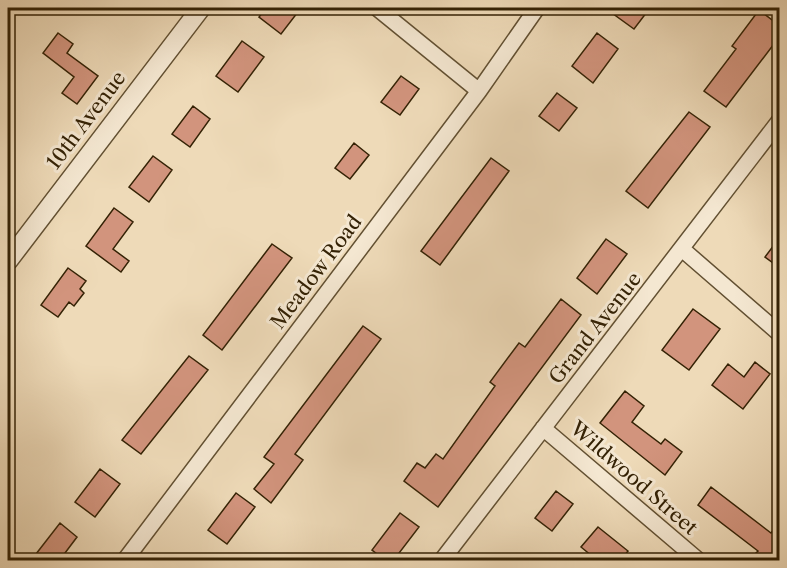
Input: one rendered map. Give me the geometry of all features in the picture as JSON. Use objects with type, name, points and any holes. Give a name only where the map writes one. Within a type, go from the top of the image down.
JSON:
[{"type":"street","name":"10th Avenue","points":[[8,261],[201,8]]},
{"type":"street","points":[[376,8],[478,91]]},
{"type":"street","name":"Meadow Road","points":[[125,561],[478,91],[537,8]]},
{"type":"street","name":"Grand Avenue","points":[[442,561],[780,120]]},
{"type":"street","points":[[682,249],[780,334]]},
{"type":"street","name":"Wildwood Street","points":[[543,428],[698,561]]},
{"type":"building","points":[[266,8],[301,8],[281,34],[259,17]]},
{"type":"building","points":[[605,8],[650,8],[634,29]]},
{"type":"building","points":[[759,10],[780,26],[780,36],[726,107],[704,91],[736,49],[732,46]]},
{"type":"building","points":[[58,33],[73,44],[67,53],[98,76],[77,104],[62,93],[74,77],[43,53]]},
{"type":"building","points":[[597,33],[618,49],[593,83],[572,66]]},
{"type":"building","points":[[242,41],[264,57],[238,92],[216,76]]},
{"type":"building","points":[[401,76],[419,89],[400,115],[381,102]]},
{"type":"building","points":[[557,93],[577,108],[559,131],[539,116]]},
{"type":"building","points":[[193,106],[210,119],[190,147],[172,134]]},
{"type":"building","points":[[689,112],[710,127],[648,208],[626,191]]},
{"type":"building","points":[[354,143],[369,155],[350,179],[335,168]]},
{"type":"building","points":[[153,156],[172,170],[149,202],[129,187]]},
{"type":"building","points":[[491,158],[509,171],[440,265],[421,251]]},
{"type":"building","points":[[114,208],[133,222],[113,249],[129,261],[121,272],[86,246]]},
{"type":"building","points":[[780,237],[780,268],[765,257]]},
{"type":"building","points":[[606,239],[627,254],[597,294],[577,278]]},
{"type":"building","points":[[272,244],[292,258],[222,350],[203,335]]},
{"type":"building","points":[[68,268],[86,281],[80,289],[84,293],[74,306],[69,302],[58,317],[41,305]]},
{"type":"building","points":[[561,299],[581,315],[438,507],[404,481],[417,463],[425,468],[436,454],[443,459],[495,386],[490,382],[519,343],[525,347]]},
{"type":"building","points":[[693,309],[720,329],[689,370],[662,350]]},
{"type":"building","points":[[363,326],[381,339],[295,454],[303,460],[271,503],[254,489],[274,464],[264,457]]},
{"type":"building","points":[[189,356],[208,370],[141,454],[122,440]]},
{"type":"building","points":[[755,362],[770,374],[743,409],[712,385],[728,364],[744,377]]},
{"type":"building","points":[[625,391],[644,406],[632,422],[661,444],[665,439],[682,452],[665,475],[600,423]]},
{"type":"building","points":[[100,469],[120,484],[95,517],[75,502]]},
{"type":"building","points":[[711,487],[771,533],[780,522],[780,561],[764,561],[755,554],[758,551],[698,505]]},
{"type":"building","points":[[556,491],[573,504],[552,531],[535,518]]},
{"type":"building","points":[[236,493],[255,507],[227,544],[208,530]]},
{"type":"building","points":[[400,513],[419,527],[393,561],[386,561],[372,550]]},
{"type":"building","points":[[60,523],[77,537],[59,561],[44,561],[36,554]]},
{"type":"building","points":[[598,527],[628,551],[620,561],[598,561],[581,547]]}]
